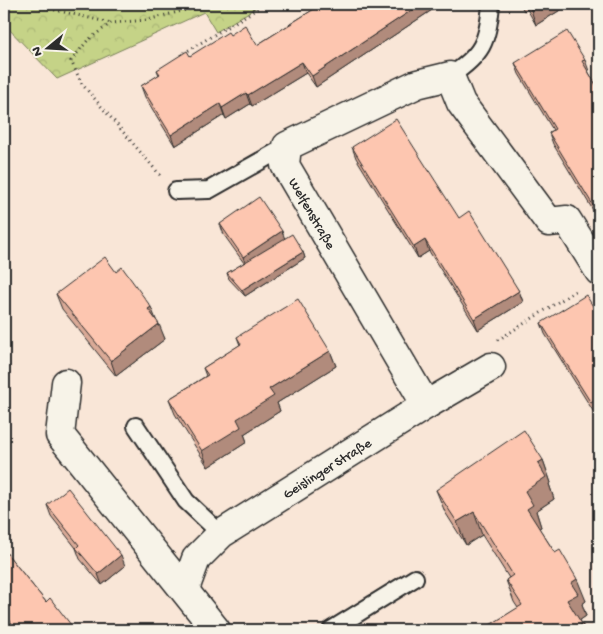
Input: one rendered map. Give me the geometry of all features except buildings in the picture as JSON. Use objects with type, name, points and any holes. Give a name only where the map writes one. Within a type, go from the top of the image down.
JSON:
[{"type":"street","points":[[287,146],[416,84],[450,76],[461,103],[549,222],[567,220],[591,279]]},
{"type":"street","name":"Welfenstraße","points":[[287,146],[285,165],[426,405]]},
{"type":"street","name":"Geislinger Straße","points":[[185,589],[196,559],[221,534],[426,405],[491,367]]},
{"type":"street","points":[[66,383],[60,436],[185,589],[216,630]]},
{"type":"lane","points":[[450,76],[472,62],[486,40],[491,4]]},
{"type":"lane","points":[[176,191],[208,190],[287,146]]},
{"type":"lane","points":[[136,426],[186,502],[221,534]]},
{"type":"lane","points":[[331,630],[415,578]]},
{"type":"path","points":[[30,4],[111,23],[147,20],[210,4]]},
{"type":"path","points":[[250,4],[254,10]]},
{"type":"path","points":[[180,56],[265,4]]},
{"type":"path","points":[[111,23],[88,40],[71,62],[82,84],[176,191]]},
{"type":"path","points":[[491,367],[492,343],[591,279]]},
{"type":"green space","points":[[4,4],[262,4],[216,32],[204,12],[57,79],[4,24]]}]
